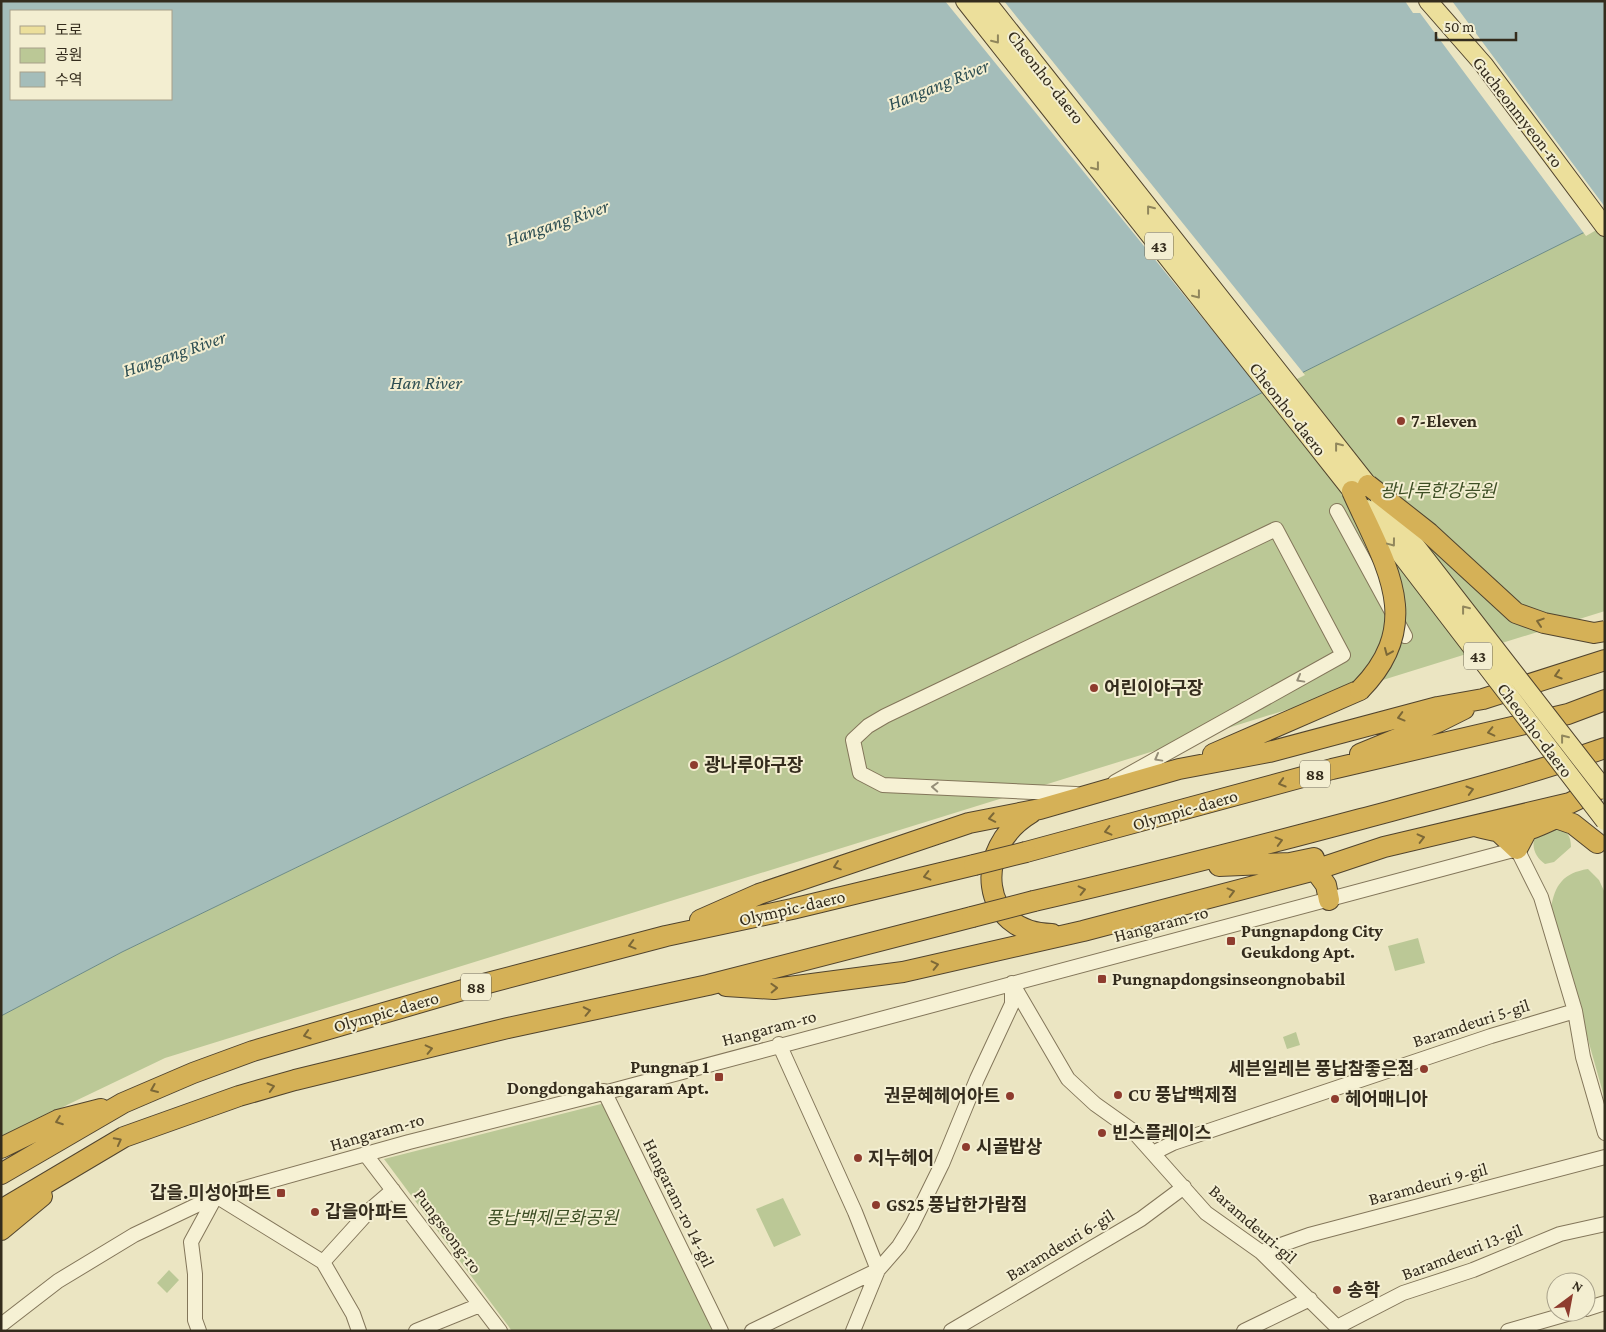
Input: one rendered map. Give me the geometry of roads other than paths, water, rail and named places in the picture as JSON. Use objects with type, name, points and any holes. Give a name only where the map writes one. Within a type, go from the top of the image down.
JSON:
[{"type":"highway","points":[[1360,488],[1428,533],[1516,613],[1544,624],[1594,633],[1605,630]]},
{"type":"highway","points":[[1179,769],[1360,690],[1377,673],[1389,652],[1396,628],[1395,591],[1360,488]]},
{"type":"highway","points":[[666,936],[759,894],[897,845],[969,823],[1040,809],[1179,769],[1269,752],[1483,698],[1605,660]]},
{"type":"highway","points":[[1332,769],[1373,747],[1438,722],[1483,698]]},
{"type":"highway","name":"Olympic-daero","points":[[1,1174],[123,1103],[193,1073],[262,1048],[480,985],[666,936],[792,909],[1026,852],[1332,769],[1568,714],[1605,700]]},
{"type":"highway","points":[[1,1210],[93,1154],[154,1125],[295,1080],[508,1028],[708,985],[1034,901],[1182,867],[1532,773],[1605,748]]},
{"type":"highway","points":[[708,985],[774,989],[903,972],[1083,931],[1315,870],[1384,847],[1470,825],[1570,803],[1605,786]]},
{"type":"highway","points":[[1470,825],[1522,840],[1556,818],[1570,803]]},
{"type":"highway","points":[[1040,809],[1015,824],[1000,841],[991,868],[992,890],[1003,911],[1023,929],[1051,934],[1083,931]]},
{"type":"highway","points":[[1556,818],[1573,824],[1602,845]]},
{"type":"highway","points":[[1182,867],[1290,862],[1384,847]]},
{"type":"highway","points":[[1315,870],[1326,885],[1329,900]]},
{"type":"highway","points":[[1,1148],[58,1120],[123,1103]]},
{"type":"highway","points":[[1,1230],[93,1154]]},
{"type":"main road","name":"Cheonho-daero","points":[[965,1],[1605,790]]},
{"type":"main road","name":"Cheonho-daero","points":[[986,1],[1360,488],[1605,821]]},
{"type":"main road","name":"Gucheonmyeon-ro","points":[[1428,1],[1484,65],[1605,227]]},
{"type":"street","points":[[1337,512],[1405,636]]},
{"type":"street","points":[[1276,529],[1343,655],[1091,794],[884,784],[860,773],[854,740],[868,726],[885,716],[1276,529]]},
{"type":"street","points":[[1522,840],[1541,897],[1574,1011],[1583,1056],[1604,1129]]},
{"type":"street","name":"Hangaram-ro","points":[[1,1326],[58,1281],[134,1234],[216,1196],[779,1044],[1329,900],[1522,840]]},
{"type":"street","points":[[853,1331],[878,1270],[912,1225],[942,1164],[976,1080],[1012,1004],[1012,983]]},
{"type":"street","name":"Baramdeuri-gil","points":[[1012,983],[1068,1078],[1095,1104],[1133,1132],[1206,1213],[1261,1252],[1339,1329]]},
{"type":"street","name":"Baramdeuri 5-gil","points":[[1153,1153],[1173,1143],[1346,1084],[1574,1011]]},
{"type":"street","points":[[779,1044],[855,1212],[878,1270]]},
{"type":"street","name":"Hangaram-ro 14-gil","points":[[604,1091],[721,1331]]},
{"type":"street","name":"Pungseong-ro","points":[[366,1155],[500,1331]]},
{"type":"street","name":"Baramdeuri 9-gil","points":[[1261,1252],[1310,1235],[1605,1157]]},
{"type":"street","name":"Baramdeuri 6-gil","points":[[951,1331],[1141,1219],[1184,1187]]},
{"type":"street","points":[[323,1262],[370,1209],[393,1190]]},
{"type":"street","points":[[199,1331],[195,1320],[195,1274],[191,1242],[216,1196],[323,1262],[353,1314],[359,1331]]},
{"type":"street","name":"Baramdeuri 13-gil","points":[[1339,1329],[1403,1293],[1473,1270],[1560,1234],[1605,1224]]},
{"type":"street","points":[[752,1331],[878,1270]]},
{"type":"street","points":[[1244,1331],[1310,1299]]},
{"type":"street","points":[[416,1331],[480,1305]]},
{"type":"street","points":[[1508,1331],[1546,1320]]},
{"type":"water","name":"Han River","points":[[1,1],[1605,1],[1605,222],[731,657],[122,952],[1,1016]]},
{"type":"place","name":"7-Eleven","points":[[1401,421]]},
{"type":"place","name":"어린이야구장","points":[[1094,688]]},
{"type":"place","name":"광나루야구장","points":[[694,765]]},
{"type":"place","name":"Pungnapdong City Geukdong Apt.","points":[[1231,941]]},
{"type":"place","name":"Pungnapdongsinseongnobabil","points":[[1102,979]]},
{"type":"place","name":"세븐일레븐 풍납참좋은점","points":[[1424,1069]]},
{"type":"place","name":"Pungnap 1 Dongdongahangaram Apt.","points":[[719,1077]]},
{"type":"place","name":"CU 풍납백제점","points":[[1118,1095]]},
{"type":"place","name":"권문혜헤어아트","points":[[1010,1096]]},
{"type":"place","name":"헤어매니아","points":[[1335,1099]]},
{"type":"place","name":"빈스플레이스","points":[[1102,1133]]},
{"type":"place","name":"시골밥상","points":[[966,1147]]},
{"type":"place","name":"지누헤어","points":[[858,1158]]},
{"type":"place","name":"갑을.미성아파트","points":[[281,1193]]},
{"type":"place","name":"GS25 풍납한가람점","points":[[876,1205]]},
{"type":"place","name":"갑을아파트","points":[[315,1212]]},
{"type":"place","name":"송학","points":[[1337,1290]]},
{"type":"water label","name":"Hangang River","points":[[938,84]]},
{"type":"water label","name":"Hangang River","points":[[557,222]]},
{"type":"water label","name":"Hangang River","points":[[174,353]]},
{"type":"park label","name":"광나루한강공원","points":[[1438,491]]},
{"type":"park label","name":"풍납백제문화공원","points":[[552,1218]]}]
